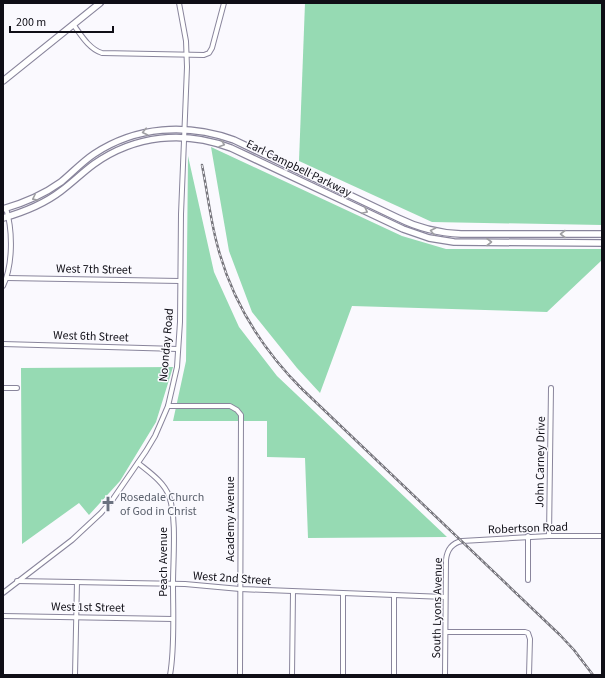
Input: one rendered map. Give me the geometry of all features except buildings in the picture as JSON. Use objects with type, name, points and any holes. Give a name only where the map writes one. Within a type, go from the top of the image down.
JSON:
[{"type":"main road","points":[[3,81],[73,24],[92,5],[100,3]]},
{"type":"main road","name":"Earl Campbell Parkway","points":[[5,209],[29,201],[48,191],[84,162],[106,147],[134,135],[157,130],[184,129],[209,132],[234,140],[408,223],[429,230],[454,234],[602,234]]},
{"type":"main road","name":"Earl Campbell Parkway","points":[[6,217],[31,208],[48,199],[65,188],[89,168],[115,151],[133,144],[154,139],[184,137],[206,140],[231,148],[402,229],[429,238],[454,242],[602,243]]},
{"type":"main road","points":[[84,162],[89,168]]},
{"type":"main road","points":[[454,234],[454,242]]},
{"type":"street","name":"Noonday Road","points":[[3,593],[17,581],[38,568],[86,528],[113,499],[155,436],[168,406],[177,367],[180,322],[180,249],[187,55],[179,3]]},
{"type":"street","points":[[73,24],[91,46],[102,54],[204,55],[211,52],[224,3]]},
{"type":"street","points":[[3,286],[7,278],[10,263],[10,224],[6,217],[5,209]]},
{"type":"street","name":"West 7th Street","points":[[7,278],[180,281]]},
{"type":"street","name":"West 6th Street","points":[[3,344],[178,349]]},
{"type":"street","points":[[3,388],[17,388]]},
{"type":"street","name":"John Carney Drive","points":[[549,536],[551,388]]},
{"type":"street","name":"Academy Avenue","points":[[168,406],[230,406],[239,412],[241,419],[240,675]]},
{"type":"street","name":"Peach Avenue","points":[[138,463],[153,475],[169,494],[173,514],[173,619],[172,666],[170,675]]},
{"type":"street","points":[[528,536],[528,580]]},
{"type":"street","name":"Robertson Road","points":[[455,543],[462,541],[528,536],[602,536]]},
{"type":"street","name":"South Lyons Avenue","points":[[445,675],[446,557],[449,549],[455,543]]},
{"type":"street","name":"West 2nd Street","points":[[17,581],[173,584],[199,585],[240,590],[446,597]]},
{"type":"street","points":[[75,675],[77,582]]},
{"type":"street","points":[[292,675],[293,592]]},
{"type":"street","points":[[343,675],[344,594]]},
{"type":"street","points":[[394,595],[394,675]]},
{"type":"street","name":"West 1st Street","points":[[3,616],[173,619]]},
{"type":"street","points":[[446,632],[522,631],[528,633],[530,675]]},
{"type":"green space","points":[[305,3],[602,3],[602,225],[432,222],[299,161]]},
{"type":"green space","points":[[211,147],[402,236],[446,249],[602,249],[602,260],[547,312],[352,306],[320,393],[297,368],[252,312],[229,251]]},
{"type":"green space","points":[[188,156],[214,272],[239,327],[277,376],[447,537],[308,538],[305,458],[267,457],[267,421],[173,421],[186,361]]},
{"type":"green space","points":[[173,367],[156,422],[120,481],[89,515],[79,503],[22,544],[21,368]]},
{"type":"railway","points":[[202,165],[212,222],[222,261],[230,282],[249,321],[273,357],[302,389],[560,635],[574,650],[593,675]]},
{"type":"place","name":"Rosedale Church of God in Christ","points":[[108,504]]}]
